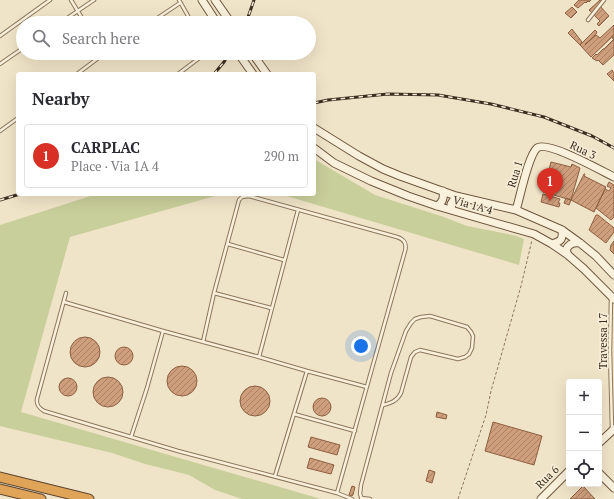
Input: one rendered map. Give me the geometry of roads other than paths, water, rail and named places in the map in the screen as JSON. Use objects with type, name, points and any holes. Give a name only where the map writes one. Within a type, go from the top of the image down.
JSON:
[{"type":"highway","points":[[0,476],[89,499]]},
{"type":"highway","points":[[0,489],[41,499]]},
{"type":"main road","points":[[202,0],[212,16]]},
{"type":"main road","points":[[215,0],[226,16]]},
{"type":"main road","points":[[243,60],[251,72]]},
{"type":"main road","points":[[257,60],[266,72]]},
{"type":"main road","name":"Via 1A 4","points":[[316,129],[360,156],[400,176],[456,196],[516,210],[562,230],[596,256],[614,275]]},
{"type":"main road","name":"Rua 3","points":[[541,146],[548,147],[582,160],[614,177]]},
{"type":"main road","name":"Rua 1","points":[[516,210],[529,163],[534,152],[541,146]]},
{"type":"main road","name":"Via 1A 4","points":[[316,149],[334,162],[370,181],[437,206],[534,234],[568,255],[612,298]]},
{"type":"main road","points":[[437,206],[441,204],[444,199],[443,191]]},
{"type":"main road","points":[[452,210],[451,204],[456,196]]},
{"type":"main road","points":[[552,244],[558,242],[562,238],[562,230]]},
{"type":"main road","points":[[568,255],[566,250],[567,246],[573,243],[580,243]]},
{"type":"main road","points":[[602,440],[613,431]]},
{"type":"main road","name":"Rua 6","points":[[541,499],[566,474]]},
{"type":"main road","points":[[602,476],[614,488]]},
{"type":"lane","points":[[28,16],[50,0]]},
{"type":"lane","points":[[70,0],[80,16]]},
{"type":"lane","points":[[70,16],[94,0]]},
{"type":"lane","points":[[588,20],[604,0]]},
{"type":"lane","points":[[159,16],[179,1],[188,16]]},
{"type":"lane","points":[[0,36],[16,24]]},
{"type":"lane","points":[[0,64],[16,53]]},
{"type":"lane","points":[[80,72],[96,60]]},
{"type":"lane","points":[[181,72],[197,60]]},
{"type":"lane","points":[[0,131],[16,119]]},
{"type":"lane","points":[[203,342],[214,293],[239,200],[242,197],[249,196],[397,237],[403,240],[406,246],[405,251],[337,493]]},
{"type":"lane","points":[[259,357],[298,210]]},
{"type":"lane","points":[[228,244],[284,260]]},
{"type":"lane","points":[[66,293],[36,399],[38,405],[44,411],[186,453],[337,493],[352,499]]},
{"type":"lane","points":[[214,293],[271,308]]},
{"type":"lane","name":"Travessa 17","points":[[612,298],[610,351],[613,431]]},
{"type":"lane","points":[[64,302],[307,372],[367,387]]},
{"type":"lane","points":[[370,499],[361,498],[361,485],[391,373],[406,332],[411,323],[415,319],[430,316],[467,327],[472,332],[472,348],[469,354],[465,357],[458,359],[420,350],[415,352],[399,397],[392,402],[383,405]]},
{"type":"lane","points":[[131,437],[163,331]]},
{"type":"lane","points":[[275,476],[307,372]]},
{"type":"lane","points":[[294,414],[355,431]]},
{"type":"railway","points":[[248,16],[254,0]]},
{"type":"railway","points":[[216,72],[225,60]]},
{"type":"railway","points":[[316,103],[388,94],[438,95],[491,104],[544,117],[592,136],[614,148]]},
{"type":"railway","points":[[0,200],[16,195]]},
{"type":"place","name":"CARPLAC","points":[[550,201]]}]
